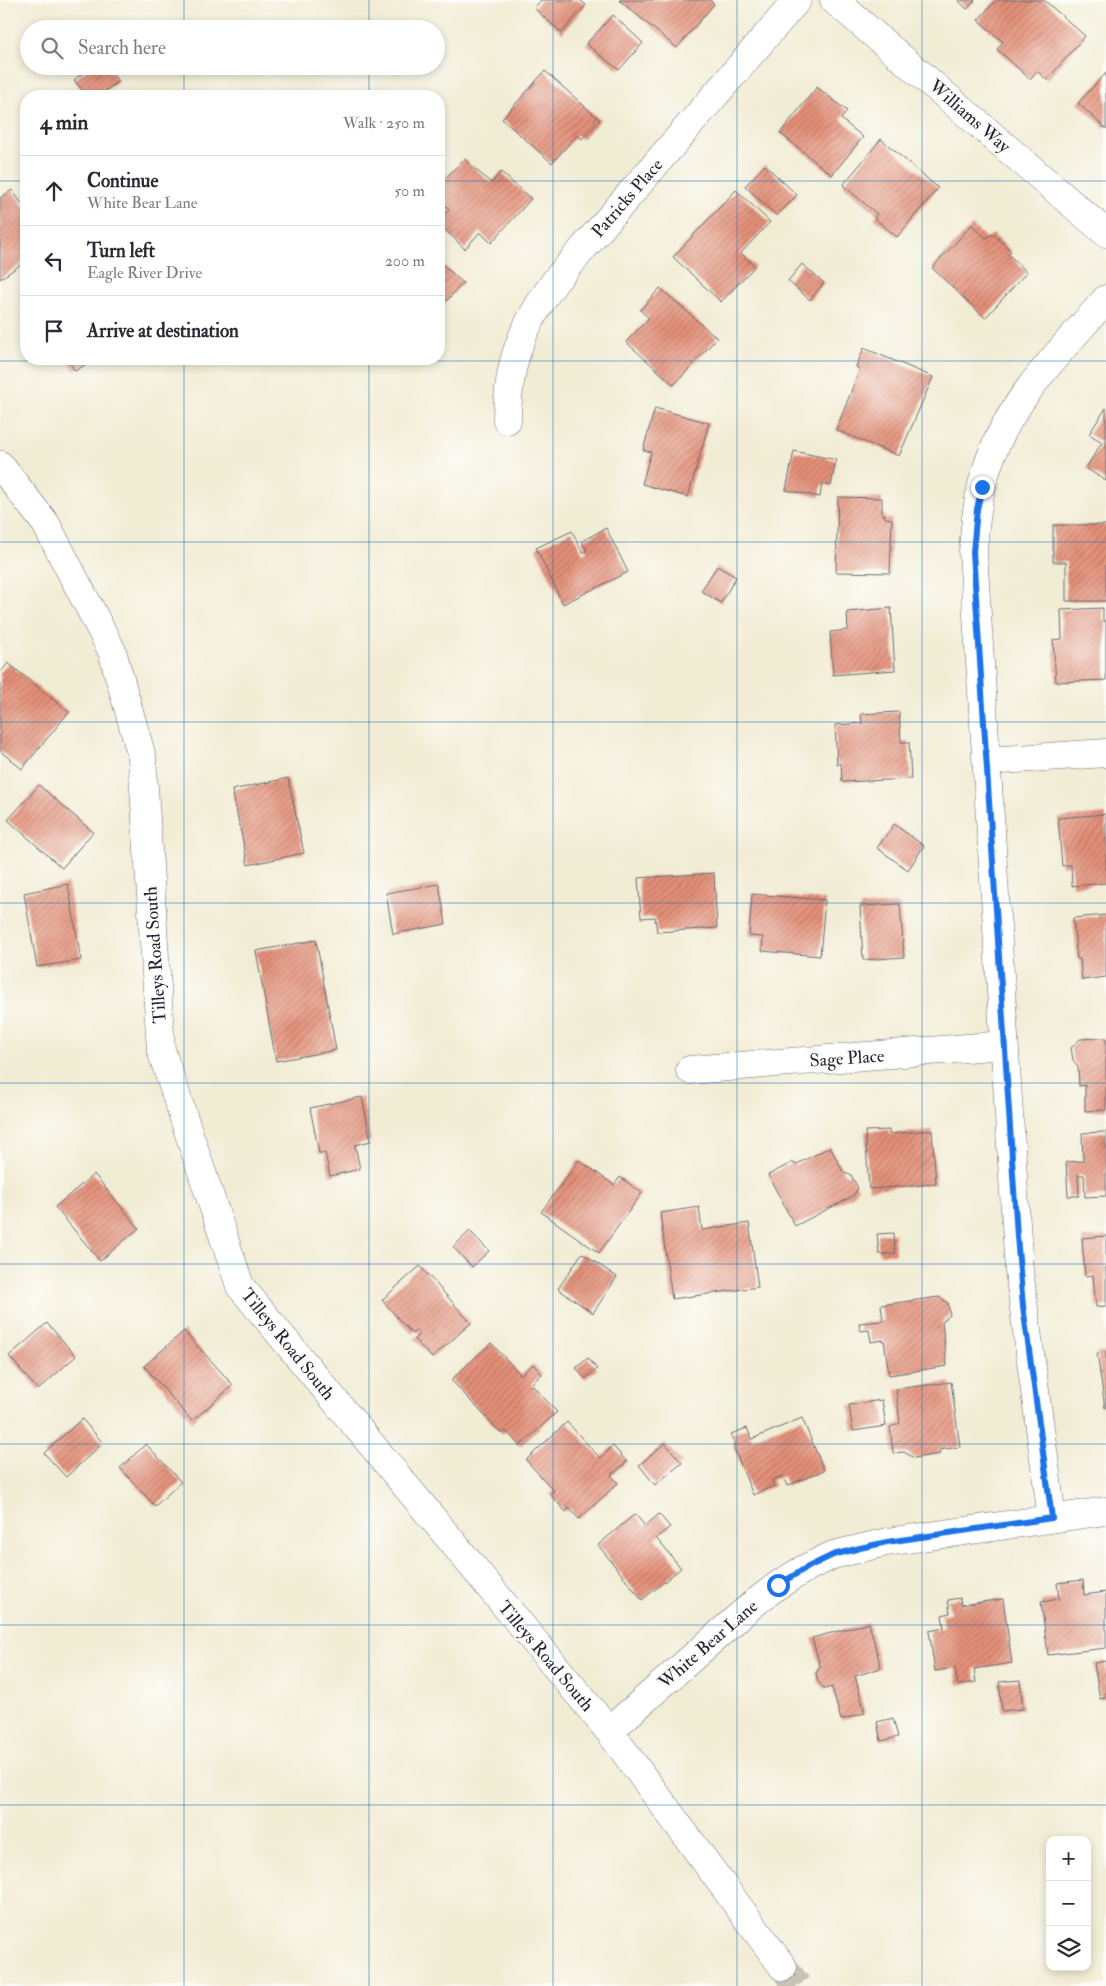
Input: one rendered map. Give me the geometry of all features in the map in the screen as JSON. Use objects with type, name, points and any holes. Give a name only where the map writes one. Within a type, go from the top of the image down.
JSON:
[{"type":"street","name":"Patricks Place","points":[[507,420],[511,370],[517,346],[540,301],[797,0]]},
{"type":"street","name":"Williams Way","points":[[834,0],[1106,233]]},
{"type":"street","points":[[1052,1518],[1023,1306],[1004,1045],[973,552],[977,509],[996,443],[1019,402],[1106,298]]},
{"type":"street","name":"Tilleys Road South","points":[[0,465],[46,524],[112,651],[142,757],[161,1050],[240,1286],[609,1731],[783,1967]]},
{"type":"street","points":[[987,761],[1106,753]]},
{"type":"street","name":"Sage Place","points":[[690,1070],[1004,1045]]},
{"type":"street","name":"White Bear Lane","points":[[609,1731],[752,1605],[778,1585],[806,1568],[833,1555],[887,1542],[1106,1511]]},
{"type":"building","points":[[541,0],[580,0],[586,5],[562,33],[534,8]]},
{"type":"building","points":[[619,0],[710,0],[714,4],[677,48]]},
{"type":"building","points":[[958,0],[975,0],[967,9]]},
{"type":"building","points":[[996,0],[1044,0],[1085,36],[1047,80],[1037,71],[1030,79],[997,49],[1003,42],[978,20]]},
{"type":"building","points":[[613,15],[643,43],[619,70],[586,44]]},
{"type":"building","points":[[545,71],[600,120],[582,139],[577,135],[552,163],[502,119]]},
{"type":"building","points":[[1106,73],[1106,129],[1078,103]]},
{"type":"building","points":[[80,75],[113,75],[118,81],[107,90],[82,90],[74,80]]},
{"type":"building","points":[[817,87],[847,111],[841,119],[863,137],[832,175],[780,133]]},
{"type":"building","points":[[881,139],[938,188],[897,237],[874,218],[877,214],[843,185]]},
{"type":"building","points":[[464,159],[491,183],[501,172],[531,199],[491,243],[480,232],[465,249],[445,230],[445,214],[449,209],[445,205],[445,179]]},
{"type":"building","points":[[765,165],[797,195],[777,216],[745,186]]},
{"type":"building","points":[[12,190],[20,201],[20,265],[0,279],[0,198]]},
{"type":"building","points":[[736,190],[770,222],[741,253],[755,266],[721,302],[673,257]]},
{"type":"building","points":[[972,225],[986,238],[993,234],[1011,251],[1008,254],[1027,272],[985,318],[932,268]]},
{"type":"building","points":[[802,264],[824,283],[810,300],[788,281]]},
{"type":"building","points":[[445,266],[463,283],[445,302]]},
{"type":"building","points":[[660,288],[717,338],[674,385],[626,342],[649,318],[640,310]]},
{"type":"building","points":[[864,348],[933,377],[899,456],[836,430],[860,369],[856,367]]},
{"type":"building","points":[[71,365],[85,365],[75,371]]},
{"type":"building","points":[[655,408],[709,423],[688,497],[642,484],[651,452],[643,450]]},
{"type":"building","points":[[1106,408],[1106,481],[1086,468],[1102,442],[1089,434]]},
{"type":"building","points":[[794,451],[836,460],[831,486],[822,484],[820,497],[786,490]]},
{"type":"building","points":[[838,497],[882,498],[882,515],[885,514],[885,518],[892,519],[890,573],[836,572]]},
{"type":"building","points":[[1053,525],[1106,525],[1106,601],[1066,601],[1066,562],[1053,562]]},
{"type":"building","points":[[606,528],[628,572],[563,604],[536,548],[572,531],[583,553],[587,551],[582,541]]},
{"type":"building","points":[[717,566],[736,577],[721,603],[701,591]]},
{"type":"building","points":[[891,608],[895,670],[833,675],[830,632],[848,630],[847,612]]},
{"type":"building","points":[[1103,608],[1103,621],[1106,621],[1106,680],[1056,682],[1053,640],[1062,639],[1061,610]]},
{"type":"building","points":[[8,663],[69,712],[22,769],[0,751],[0,673]]},
{"type":"building","points":[[899,712],[901,742],[909,742],[911,779],[842,782],[841,763],[837,765],[835,725],[862,723],[861,714]]},
{"type":"building","points":[[288,778],[304,853],[248,865],[232,790]]},
{"type":"building","points":[[39,785],[93,832],[62,868],[8,820]]},
{"type":"building","points":[[1106,814],[1106,883],[1072,886],[1071,865],[1062,866],[1058,818]]},
{"type":"building","points":[[894,824],[924,846],[908,870],[877,848]]},
{"type":"building","points":[[714,873],[717,928],[657,932],[655,917],[641,918],[638,878]]},
{"type":"building","points":[[68,884],[81,960],[37,967],[24,893]]},
{"type":"building","points":[[439,884],[446,924],[393,934],[386,893]]},
{"type":"building","points":[[752,894],[825,900],[820,956],[762,951],[763,937],[749,936]]},
{"type":"building","points":[[900,904],[904,957],[863,960],[860,906]]},
{"type":"building","points":[[1106,915],[1106,977],[1082,980],[1080,959],[1077,959],[1073,918]]},
{"type":"building","points":[[316,940],[336,1050],[276,1061],[256,951]]},
{"type":"building","points":[[1106,1038],[1106,1110],[1085,1111],[1085,1085],[1079,1086],[1078,1067],[1073,1060],[1071,1048],[1080,1039]]},
{"type":"building","points":[[362,1097],[371,1141],[355,1145],[360,1169],[330,1176],[325,1153],[319,1153],[310,1108]]},
{"type":"building","points":[[889,1130],[889,1134],[932,1130],[936,1184],[869,1189],[865,1131]]},
{"type":"building","points":[[1106,1132],[1106,1196],[1085,1197],[1084,1175],[1078,1175],[1079,1196],[1068,1196],[1066,1162],[1083,1161],[1082,1133]]},
{"type":"building","points":[[830,1147],[844,1173],[851,1175],[858,1188],[853,1196],[795,1226],[768,1175],[793,1162],[795,1165]]},
{"type":"building","points":[[579,1160],[614,1185],[620,1177],[642,1193],[599,1253],[541,1212]]},
{"type":"building","points":[[94,1174],[139,1228],[100,1261],[55,1207]]},
{"type":"building","points":[[699,1207],[702,1230],[749,1223],[758,1287],[672,1299],[660,1213]]},
{"type":"building","points":[[470,1231],[489,1251],[472,1267],[453,1247]]},
{"type":"building","points":[[894,1233],[895,1254],[879,1254],[877,1234]]},
{"type":"building","points":[[1106,1236],[1106,1306],[1096,1307],[1093,1275],[1085,1276],[1082,1238]]},
{"type":"building","points":[[582,1253],[617,1277],[593,1313],[558,1289]]},
{"type":"building","points":[[420,1266],[471,1323],[432,1358],[414,1339],[420,1334],[417,1330],[412,1334],[382,1300]]},
{"type":"building","points":[[939,1297],[948,1303],[950,1315],[942,1322],[947,1366],[889,1375],[884,1340],[871,1342],[869,1330],[860,1331],[859,1323],[883,1321],[881,1305]]},
{"type":"building","points":[[47,1323],[76,1356],[38,1390],[9,1356]]},
{"type":"building","points":[[184,1331],[233,1385],[192,1421],[144,1366]]},
{"type":"building","points":[[491,1343],[521,1375],[533,1364],[542,1374],[531,1384],[557,1412],[520,1446],[506,1431],[502,1434],[451,1380]]},
{"type":"building","points":[[1106,1352],[1106,1408],[1105,1408],[1097,1353]]},
{"type":"building","points":[[588,1358],[597,1369],[585,1379],[576,1368]]},
{"type":"building","points":[[951,1382],[960,1447],[939,1450],[940,1454],[914,1458],[904,1452],[893,1453],[890,1427],[900,1423],[896,1389]]},
{"type":"building","points":[[882,1400],[886,1426],[853,1431],[849,1405]]},
{"type":"building","points":[[802,1418],[824,1470],[787,1486],[783,1476],[772,1480],[774,1486],[753,1495],[733,1446],[735,1445],[731,1434],[747,1428],[752,1439]]},
{"type":"building","points":[[82,1419],[103,1443],[66,1477],[44,1453]]},
{"type":"building","points":[[567,1422],[600,1458],[613,1446],[627,1462],[611,1475],[618,1483],[579,1519],[569,1508],[566,1512],[550,1494],[554,1491],[526,1460]]},
{"type":"building","points":[[665,1443],[682,1463],[655,1485],[639,1465]]},
{"type":"building","points":[[146,1444],[181,1482],[155,1506],[120,1468]]},
{"type":"building","points":[[635,1514],[645,1526],[659,1514],[670,1527],[656,1538],[681,1568],[642,1600],[598,1545]]},
{"type":"building","points":[[1083,1580],[1084,1595],[1106,1592],[1106,1648],[1048,1655],[1041,1602],[1059,1599],[1057,1583]]},
{"type":"building","points":[[960,1598],[961,1605],[1003,1599],[1012,1663],[974,1669],[976,1682],[958,1685],[955,1668],[935,1671],[929,1631],[944,1628],[942,1615],[950,1613],[948,1600]]},
{"type":"building","points":[[869,1623],[881,1668],[855,1676],[865,1713],[841,1720],[832,1687],[825,1689],[818,1682],[816,1673],[820,1666],[812,1638]]},
{"type":"building","points":[[1106,1661],[1106,1698],[1100,1699],[1094,1663]]},
{"type":"building","points":[[1020,1680],[1023,1709],[1002,1711],[999,1682]]},
{"type":"building","points":[[893,1718],[898,1737],[881,1741],[877,1722]]},
{"type":"tunnel","points":[[783,1967],[798,1986]]},
{"type":"route","points":[[778,1585],[806,1568],[833,1555],[860,1548],[887,1542],[1052,1518],[1019,1271],[973,552],[977,509],[982,487]]}]
